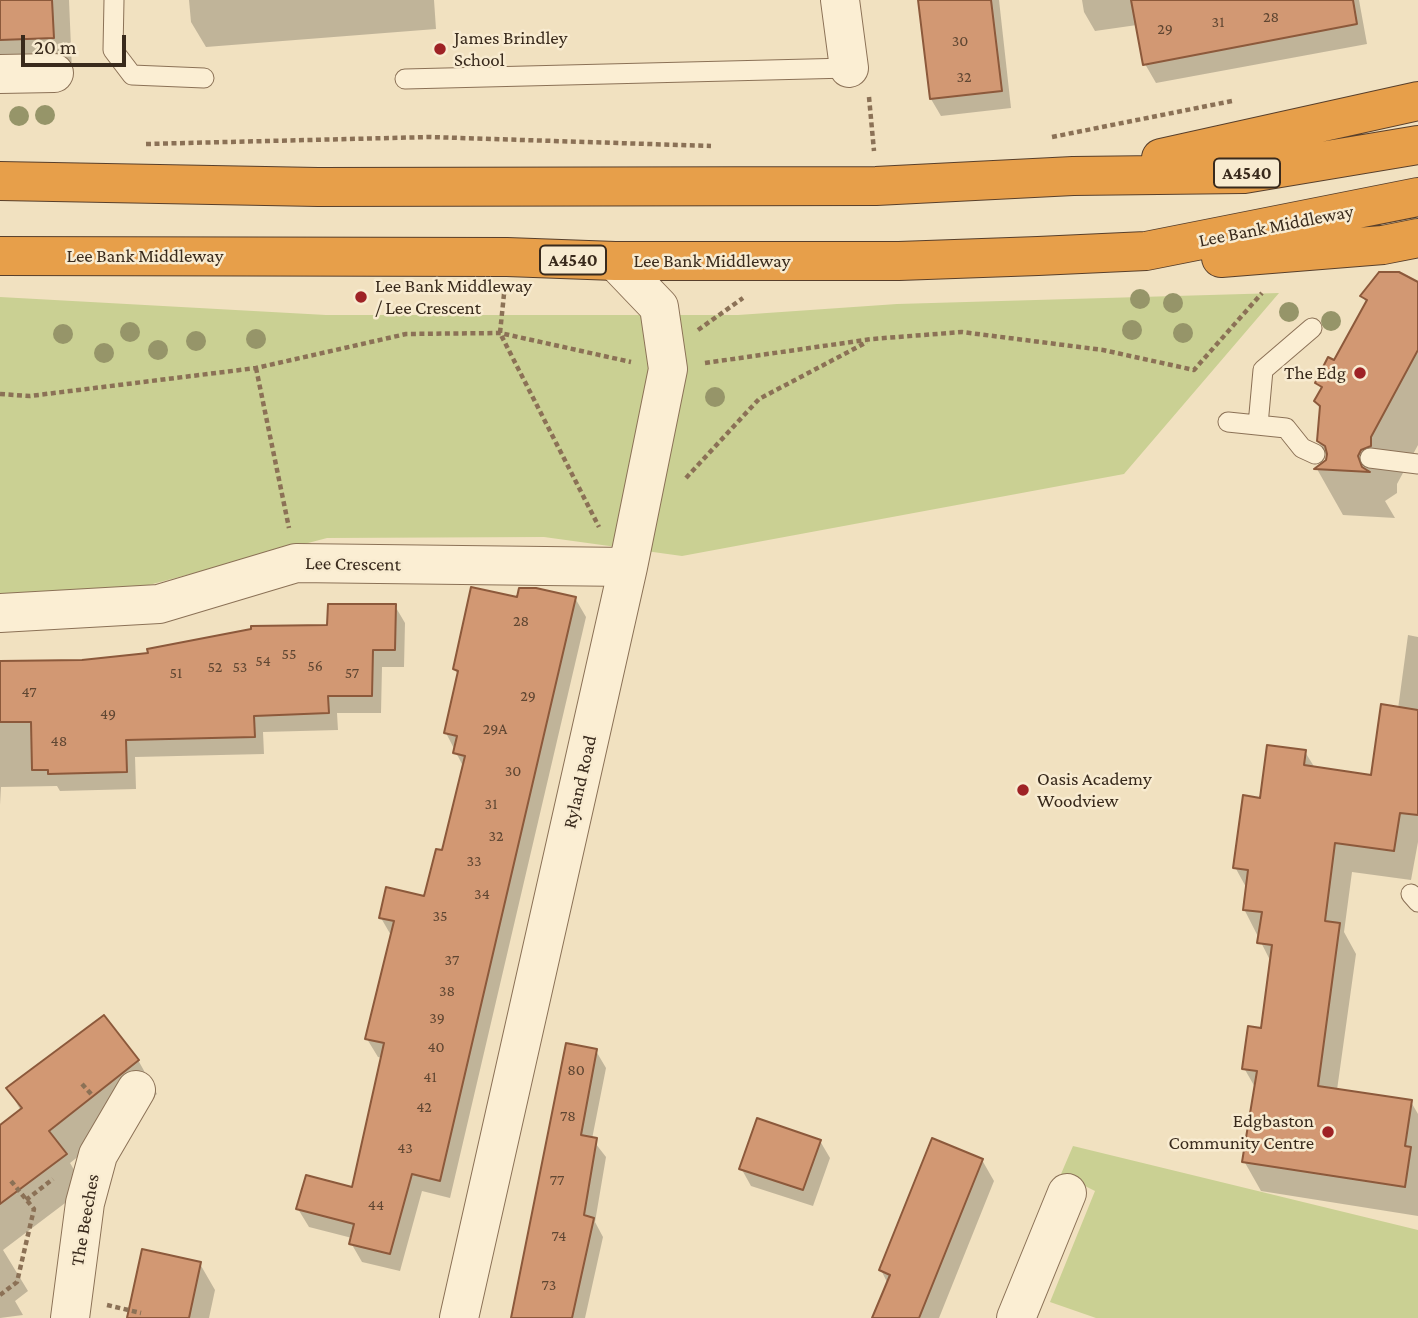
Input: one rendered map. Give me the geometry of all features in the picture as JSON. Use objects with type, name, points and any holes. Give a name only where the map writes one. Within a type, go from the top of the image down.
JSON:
[{"type":"highway","points":[[1073,176],[1418,101]]},
{"type":"highway","name":"A4540","points":[[0,181],[318,187],[876,186],[1073,176],[1244,174],[1418,145]]},
{"type":"highway","name":"Lee Bank Middleway","points":[[0,256],[900,261],[1146,251],[1418,197]]},
{"type":"highway","points":[[1146,251],[1206,260],[1383,245],[1418,238]]},
{"type":"street","points":[[840,0],[849,68]]},
{"type":"street","points":[[0,74],[54,73]]},
{"type":"street","name":"Ryland Road","points":[[459,1318],[628,567],[668,369],[659,307],[615,261]]},
{"type":"street","name":"Lee Crescent","points":[[0,613],[159,604],[296,563],[628,567]]},
{"type":"street","name":"The Beeches","points":[[70,1318],[85,1203],[98,1155],[136,1090]]},
{"type":"street","points":[[1016,1318],[1067,1194]]},
{"type":"lane","points":[[114,0],[113,50],[132,75],[204,78]]},
{"type":"lane","points":[[405,79],[849,68]]},
{"type":"lane","points":[[1258,425],[1263,370],[1312,328]]},
{"type":"lane","points":[[1228,422],[1286,428],[1302,448],[1315,454]]},
{"type":"lane","points":[[1370,458],[1418,464]]},
{"type":"path","points":[[849,68],[866,75],[874,151],[862,151]]},
{"type":"path","points":[[143,144],[430,137],[719,147]]},
{"type":"path","points":[[0,394],[30,396],[256,368],[406,334],[434,333],[500,333],[668,369],[872,339],[962,332],[1103,349],[1194,370],[1266,289]]},
{"type":"path","points":[[500,333],[604,538],[628,567]]},
{"type":"path","points":[[678,489],[693,467],[759,399],[872,339]]},
{"type":"path","points":[[256,368],[296,563]]},
{"type":"path","points":[[0,1294],[17,1282],[34,1209],[11,1181]]},
{"type":"green space","points":[[1279,293],[1124,474],[682,556],[544,537],[327,538],[145,586],[0,595],[0,297],[326,315],[738,315],[897,304]]},
{"type":"green space","points":[[1073,1146],[1418,1230],[1418,1318],[1096,1318],[1050,1302],[1095,1191],[1061,1174]]},
{"type":"building","points":[[0,0],[52,0],[54,38],[0,40]]},
{"type":"building","points":[[918,0],[991,0],[1002,91],[930,99]]},
{"type":"building","points":[[1131,0],[1353,0],[1357,24],[1143,65]]},
{"type":"building","name":"The Edg","points":[[1379,272],[1399,272],[1418,282],[1418,350],[1371,437],[1371,446],[1361,450],[1358,456],[1362,467],[1370,472],[1314,469],[1326,460],[1327,454],[1325,446],[1317,441],[1320,406],[1314,401],[1322,387],[1315,383],[1328,357],[1334,360],[1367,300],[1360,296]]},
{"type":"building","points":[[471,587],[517,597],[519,588],[536,588],[576,597],[440,1181],[412,1174],[390,1254],[349,1244],[354,1224],[296,1209],[306,1175],[352,1187],[384,1043],[365,1039],[394,921],[379,918],[386,887],[424,896],[436,849],[442,850],[465,756],[453,753],[457,736],[444,733],[458,671],[453,669]]},
{"type":"building","points":[[328,604],[396,604],[395,650],[373,650],[372,696],[328,696],[329,713],[254,716],[255,737],[126,740],[127,772],[48,774],[48,770],[32,770],[31,722],[0,722],[0,661],[82,660],[148,653],[147,649],[251,629],[251,626],[327,625]]},
{"type":"building","points":[[1381,704],[1418,710],[1418,815],[1400,813],[1394,851],[1335,843],[1325,921],[1340,923],[1318,1086],[1412,1100],[1405,1146],[1411,1147],[1405,1187],[1242,1162],[1257,1071],[1242,1069],[1248,1026],[1261,1028],[1272,945],[1257,943],[1262,912],[1243,910],[1248,870],[1233,868],[1243,795],[1260,798],[1267,745],[1306,750],[1304,765],[1371,775]]},
{"type":"building","points":[[104,1015],[139,1060],[49,1131],[67,1154],[0,1204],[0,1125],[22,1108],[6,1088]]},
{"type":"building","points":[[566,1043],[597,1049],[581,1135],[597,1138],[584,1215],[594,1218],[572,1318],[511,1318]]},
{"type":"building","points":[[757,1118],[821,1140],[803,1190],[739,1169]]},
{"type":"building","points":[[932,1138],[983,1159],[919,1318],[872,1318],[890,1275],[879,1270]]},
{"type":"building","points":[[142,1249],[201,1262],[189,1318],[127,1318]]},
{"type":"place","name":"James Brindley School","points":[[440,49]]},
{"type":"place","name":"Lee Bank Middleway / Lee Crescent","points":[[361,297]]},
{"type":"place","name":"The Edg","points":[[1360,373]]},
{"type":"place","name":"Oasis Academy Woodview","points":[[1023,790]]},
{"type":"place","name":"Edgbaston Community Centre","points":[[1328,1132]]}]
